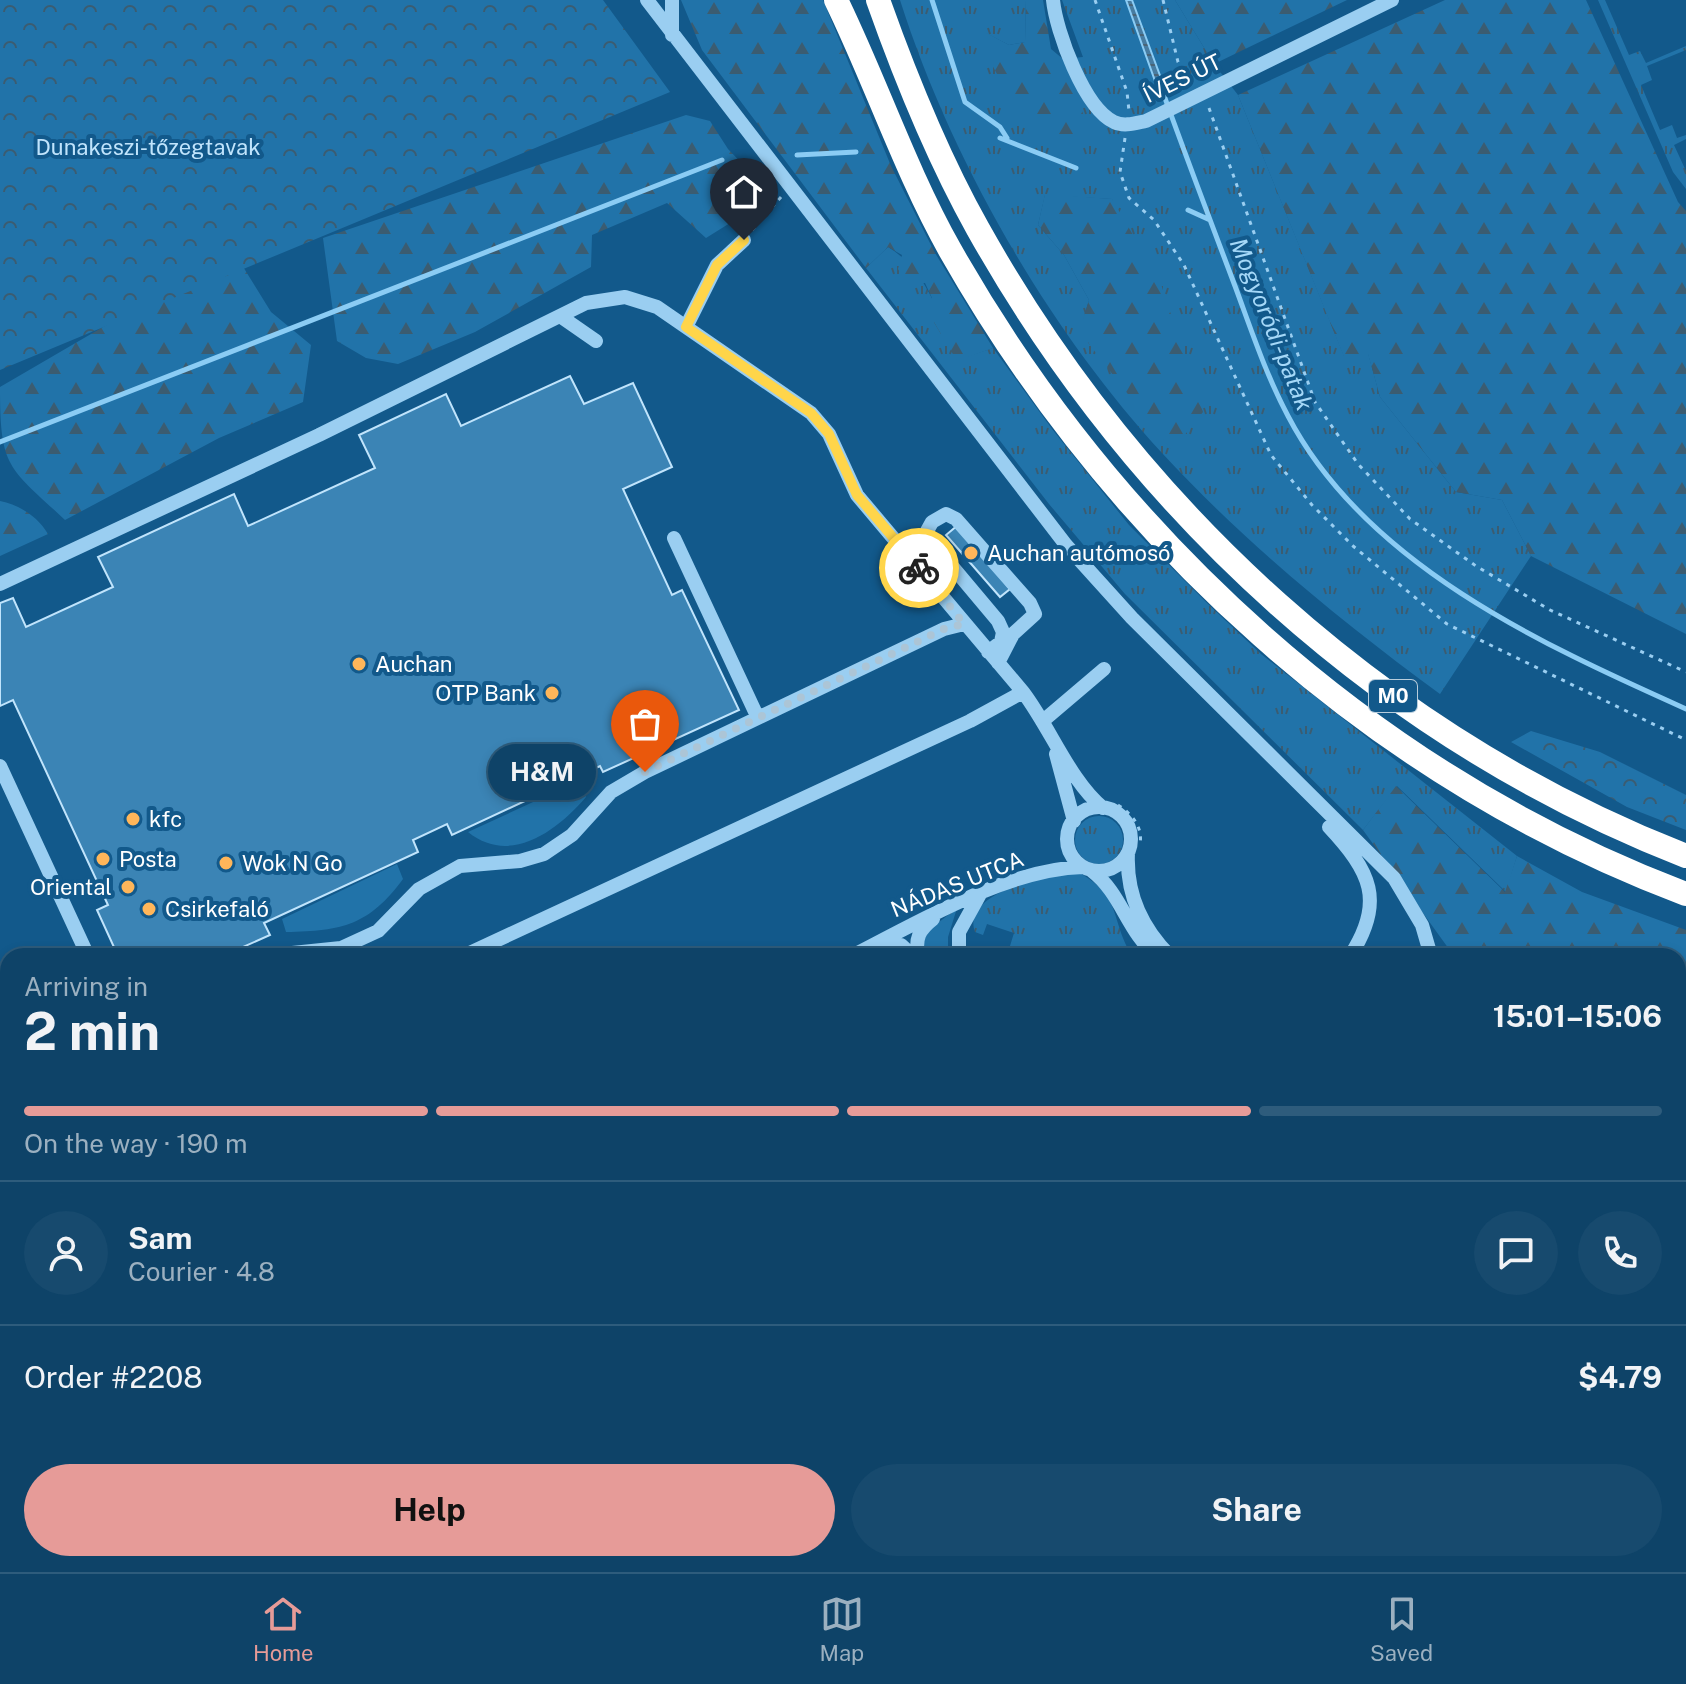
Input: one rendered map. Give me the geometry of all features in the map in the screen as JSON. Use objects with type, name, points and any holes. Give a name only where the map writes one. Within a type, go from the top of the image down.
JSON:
[{"type":"highway","points":[[836,0],[855,38]]},
{"type":"highway","name":"M0","points":[[845,0],[855,38],[906,163],[949,248],[1003,338],[1098,467],[1174,554],[1270,644],[1326,690],[1427,761],[1557,837],[1686,894]]},
{"type":"highway","name":"M0","points":[[878,0],[908,83],[947,171],[1021,304],[1102,419],[1193,525],[1291,617],[1424,718],[1489,760],[1557,797],[1686,856]]},
{"type":"street","points":[[647,0],[1066,545],[1132,618],[1394,878],[1422,925],[1429,948]]},
{"type":"street","points":[[672,0],[672,35]]},
{"type":"street","name":"ÍVES ÚT","points":[[1053,0],[1055,16],[1072,63],[1095,103],[1113,122],[1127,125],[1146,121],[1392,0]]},
{"type":"street","points":[[686,327],[717,265],[744,240]]},
{"type":"street","points":[[0,584],[319,435],[586,303],[625,297],[657,307],[811,413],[829,434],[857,495],[1023,692],[1044,720],[1084,792],[1103,808],[1120,815],[1128,826],[1131,840],[1127,877],[1145,927],[1163,948]]},
{"type":"street","points":[[560,316],[596,341]]},
{"type":"street","points":[[946,514],[956,519],[1030,603],[1035,614],[993,657],[1003,632],[998,621],[930,540],[927,531],[932,522],[946,514]]},
{"type":"street","points":[[674,538],[758,718]]},
{"type":"street","points":[[341,948],[378,931],[419,889],[460,866],[520,861],[544,854],[572,835],[611,792],[944,629],[964,624]]},
{"type":"street","points":[[1044,720],[1104,669]]},
{"type":"street","points":[[480,948],[970,721],[1023,692]]},
{"type":"street","points":[[1044,720],[1074,821]]},
{"type":"street","points":[[0,766],[84,948]]},
{"type":"street","points":[[1308,793],[1318,815],[1356,856],[1369,881],[1368,924],[1354,948]]},
{"type":"street","points":[[1103,808],[1087,810],[1074,821],[1068,836],[1069,847],[1114,893],[1140,948]]},
{"type":"street","points":[[1088,868],[1111,869],[1128,853]]},
{"type":"street","name":"NÁDAS UTCA","points":[[869,947],[902,927],[939,914],[981,893],[1065,867],[1088,868]]},
{"type":"street","points":[[959,948],[959,932],[981,893]]},
{"type":"street","points":[[916,948],[921,928],[939,914]]},
{"type":"street","points":[[1132,929],[1150,948]]},
{"type":"street","points":[[959,932],[965,948]]},
{"type":"street","points":[[869,947],[893,943],[905,948]]},
{"type":"path","points":[[1095,0],[1127,92],[1127,125],[1120,172],[1129,198],[1154,220],[1184,265],[1271,455],[1312,505],[1353,546],[1447,624],[1686,740]]},
{"type":"path","points":[[1163,0],[1178,62],[1196,97],[1215,120],[1315,402],[1358,464],[1410,519],[1476,566],[1550,610],[1686,672]]},
{"type":"path","points":[[744,240],[783,195]]},
{"type":"green space","name":"Dunakeszi-tőzegtavak","points":[[0,0],[603,0],[670,92],[0,370]]},
{"type":"green space","points":[[681,0],[823,0],[891,166],[935,253],[993,348],[957,361],[929,314],[932,298],[925,283],[907,284],[898,269],[902,255],[888,247],[866,268],[702,50]]},
{"type":"green space","points":[[900,0],[1026,0],[1025,42],[1009,45],[984,32],[1069,78],[1063,59],[1083,57],[1062,0],[1175,0],[1214,64],[1238,95],[1344,356],[1368,353],[1380,397],[1456,492],[1502,500],[1531,556],[1440,694],[1367,639],[1261,550],[1162,453],[1120,404],[1042,297],[1007,240],[946,121]],"holes":[[[1045,195],[1112,199],[1172,450],[1080,331],[1089,300],[1064,255],[1038,225]]]},
{"type":"green space","points":[[1026,0],[1043,0],[1051,49],[1063,59],[1085,119],[1080,135],[1032,139],[976,35],[984,32],[1009,45],[1025,42]]},
{"type":"green space","points":[[1175,0],[1347,0],[1214,64]]},
{"type":"green space","points":[[1445,0],[1586,0],[1678,202],[1686,211],[1686,634],[1531,556],[1502,500],[1456,492],[1380,397],[1368,354],[1344,357],[1238,95]]},
{"type":"green space","points":[[1598,0],[1605,0],[1629,55],[1640,51],[1646,63],[1686,46],[1686,50],[1647,66],[1652,80],[1641,85],[1660,130],[1672,125],[1677,138],[1686,135],[1686,139],[1674,145],[1686,171],[1686,189],[1673,172]]},
{"type":"green space","points":[[686,115],[710,121],[728,149],[773,196],[706,238],[667,203],[592,235],[591,267],[475,332],[398,364],[366,358],[337,341],[323,238]]},
{"type":"green space","points":[[1045,194],[1112,199],[1160,281],[1203,412],[1172,451],[1079,331],[1089,300],[1064,255],[1038,225]]},
{"type":"green space","points":[[888,247],[914,269],[923,283],[939,313],[957,360],[993,348],[1052,429],[1129,525],[1208,604],[1261,654],[1517,856],[1506,892],[1397,786],[1363,830],[1125,594],[1049,504],[866,268]]},
{"type":"green space","points":[[237,257],[271,312],[311,345],[303,402],[219,438],[65,520],[19,476],[11,464],[2,435],[0,387],[103,327]]},
{"type":"green space","points":[[0,501],[28,513],[48,534],[0,556]]},
{"type":"green space","points":[[1531,731],[1600,752],[1686,795],[1686,830],[1627,807],[1511,742]]},
{"type":"green space","points":[[579,781],[586,797],[561,822],[532,840],[500,846],[484,842],[468,832]]},
{"type":"green space","points":[[1396,786],[1505,892],[1517,856],[1582,892],[1686,930],[1686,948],[1448,948],[1363,830]]},
{"type":"green space","points":[[1099,816],[1116,823],[1123,840],[1116,857],[1099,864],[1082,857],[1075,840],[1082,823]]},
{"type":"green space","points":[[397,864],[403,879],[366,916],[324,930],[286,932],[282,919]]},
{"type":"green space","points":[[1078,872],[1092,881],[1109,899],[1128,948],[1019,948],[1010,946],[1014,933],[987,924],[983,935],[975,932],[974,918],[981,906],[994,896],[1048,877]]},
{"type":"green space","points":[[957,908],[948,937],[948,948],[923,948],[924,934]]},
{"type":"shaded area","points":[[1126,0],[1132,0],[1165,89],[1159,92]]},
{"type":"building","name":"Auchan","points":[[570,376],[584,404],[633,383],[672,467],[623,489],[672,595],[682,590],[739,710],[603,772],[600,766],[452,835],[447,824],[413,840],[418,852],[264,923],[270,935],[241,948],[114,948],[97,910],[108,905],[13,700],[0,706],[0,603],[13,598],[26,627],[113,587],[98,557],[234,494],[248,526],[375,468],[359,435],[446,394],[461,426]]},
{"type":"building","name":"Auchan autómosó","points":[[958,525],[1010,589],[1000,597],[946,535]]},
{"type":"waterway","points":[[932,0],[965,102],[1000,127],[1007,138]]},
{"type":"waterway","name":"Mogyoródi-patak","points":[[1161,87],[1266,368],[1288,416],[1321,468],[1362,515],[1410,557],[1462,594],[1573,657],[1686,709]]},
{"type":"waterway","points":[[1000,138],[1076,168]]},
{"type":"waterway","points":[[797,155],[856,152]]},
{"type":"waterway","points":[[0,442],[722,160]]},
{"type":"waterway","points":[[1188,210],[1210,220]]},
{"type":"way so far","points":[[645,772],[944,629],[964,624],[919,568]]},
{"type":"place","name":"Auchan autómosó","points":[[971,553]]},
{"type":"place","name":"Auchan","points":[[359,664]]},
{"type":"place","name":"OTP Bank","points":[[552,693]]},
{"type":"place","name":"H&M","points":[[645,772]]},
{"type":"place","name":"kfc","points":[[133,819]]},
{"type":"place","name":"Posta","points":[[103,859]]},
{"type":"place","name":"Wok N Go","points":[[226,863]]},
{"type":"place","name":"Oriental","points":[[128,887]]},
{"type":"place","name":"Csirkefaló","points":[[149,909]]},
{"type":"route","points":[[744,240],[717,265],[686,327],[811,413],[829,434],[857,495],[919,568]]}]
